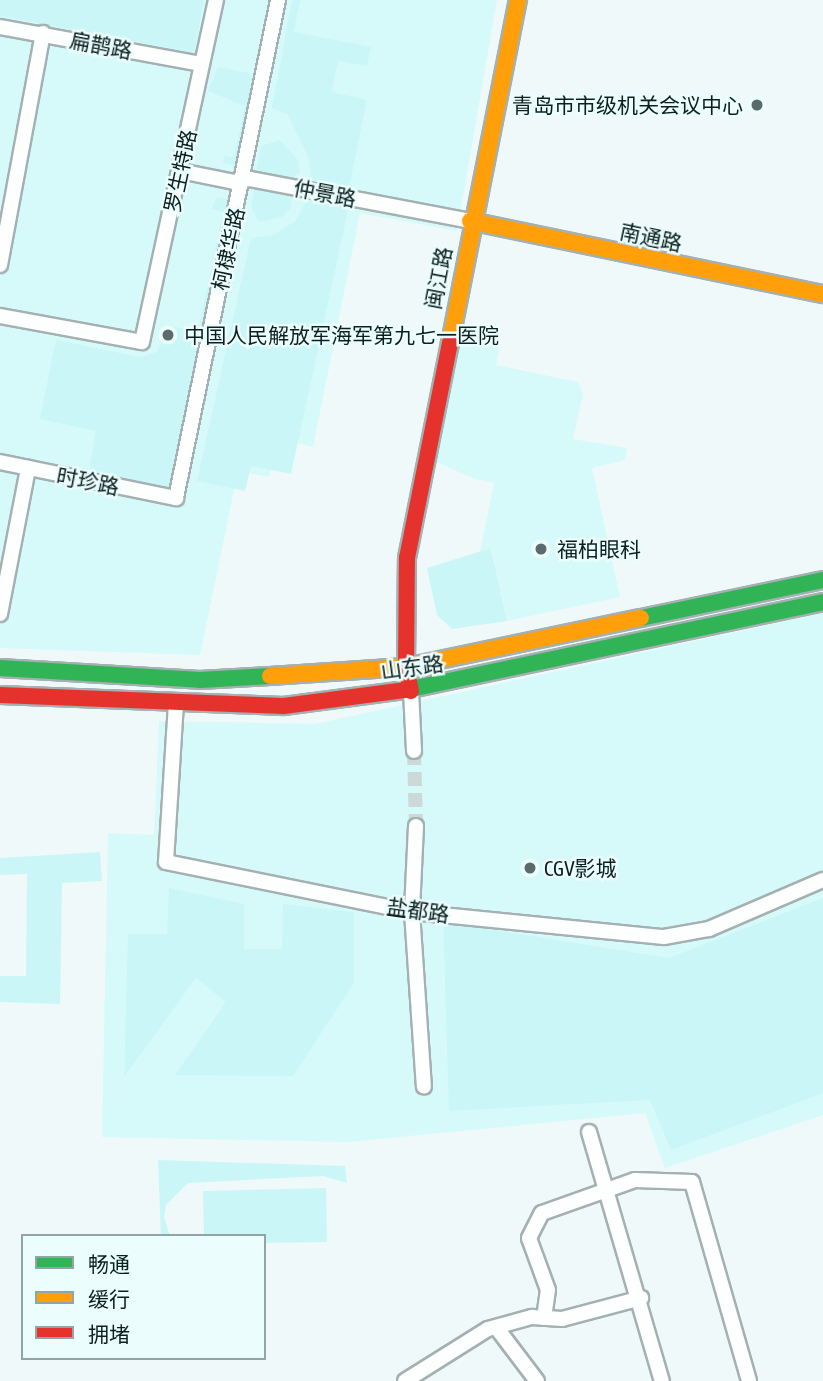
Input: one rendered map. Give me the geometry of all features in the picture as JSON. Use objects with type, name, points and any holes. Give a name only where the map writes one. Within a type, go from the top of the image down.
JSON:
[{"type":"main road","name":"闽江路","points":[[411,691],[406,667],[407,558],[470,221],[518,0]]},
{"type":"main road","name":"南通路","points":[[470,221],[823,294]]},
{"type":"main road","name":"山东路","points":[[0,668],[200,680],[406,667],[823,580]]},
{"type":"main road","name":"山东路","points":[[0,695],[284,706],[411,691],[823,602]]},
{"type":"street","name":"罗生特路","points":[[0,316],[142,342],[216,0]]},
{"type":"street","name":"柯棣华路","points":[[176,498],[278,0]]},
{"type":"street","name":"扁鹊路","points":[[0,27],[202,64]]},
{"type":"street","points":[[0,265],[43,33]]},
{"type":"street","name":"仲景路","points":[[180,172],[470,221]]},
{"type":"street","name":"时珍路","points":[[0,463],[176,498]]},
{"type":"street","points":[[0,614],[28,468]]},
{"type":"street","points":[[411,691],[414,751]]},
{"type":"street","name":"盐都路","points":[[176,703],[166,862],[412,912],[664,937],[709,929],[823,880]]},
{"type":"street","points":[[416,826],[412,912],[424,1087]]},
{"type":"street","points":[[589,1132],[604,1192],[641,1298],[662,1381]]},
{"type":"street","points":[[544,1318],[548,1290],[529,1238],[542,1213],[635,1181],[692,1182],[749,1381]]},
{"type":"street","points":[[405,1381],[496,1327],[544,1318],[562,1319],[641,1298]]},
{"type":"street","points":[[496,1327],[537,1381]]},
{"type":"shaded area","name":"中国人民解放军海军第九七一医院","points":[[0,0],[497,0],[457,231],[360,213],[313,447],[279,439],[269,477],[238,471],[200,655],[0,648]]},
{"type":"shaded area","points":[[0,0],[204,0],[194,53],[0,16]]},
{"type":"shaded area","points":[[292,0],[300,0],[294,32],[371,47],[367,66],[338,61],[332,92],[367,100],[349,188],[312,181],[309,159],[288,115],[272,108]]},
{"type":"shaded area","points":[[218,67],[249,73],[257,85],[240,166],[223,163],[224,156],[234,158],[245,106],[208,91]]},
{"type":"shaded area","points":[[280,140],[298,160],[300,172],[292,179],[256,173],[261,146]]},
{"type":"shaded area","points":[[255,185],[292,192],[291,208],[282,217],[259,222],[251,207]]},
{"type":"shaded area","points":[[216,197],[234,200],[173,492],[104,479],[105,473],[89,470],[96,431],[40,419],[56,340],[140,357],[157,352],[169,326],[198,331],[223,212],[212,209]]},
{"type":"shaded area","points":[[309,197],[349,206],[291,474],[251,466],[245,491],[197,481],[251,238],[274,235],[295,221]]},
{"type":"shaded area","points":[[458,338],[500,346],[496,365],[578,382],[583,394],[573,439],[627,448],[625,460],[592,468],[620,597],[507,621],[492,549],[480,552],[494,483],[472,478],[435,461]]},
{"type":"shaded area","points":[[491,548],[507,621],[452,629],[437,615],[427,568]]},
{"type":"shaded area","points":[[823,613],[823,1115],[665,1168],[645,1113],[348,1142],[102,1137],[108,833],[154,835],[159,721],[315,724]]},
{"type":"shaded area","points":[[100,852],[102,881],[62,883],[60,1004],[0,1002],[0,976],[26,976],[27,874],[0,875],[0,858]]},
{"type":"shaded area","points":[[169,888],[244,904],[244,949],[282,949],[283,904],[354,912],[354,983],[293,1076],[175,1075],[226,1002],[196,978],[124,1077],[128,934],[167,934]]},
{"type":"shaded area","points":[[823,898],[823,1093],[671,1150],[650,1100],[449,1111],[443,922],[669,958]]},
{"type":"shaded area","points":[[158,1160],[345,1166],[347,1183],[323,1176],[188,1183],[166,1205],[164,1217],[169,1234],[161,1234]]},
{"type":"shaded area","points":[[326,1188],[327,1242],[266,1243],[266,1234],[204,1234],[203,1191]]},
{"type":"tunnel","points":[[414,751],[416,826]]},
{"type":"traffic: fast","points":[[641,618],[823,580]]},
{"type":"traffic: fast","points":[[406,690],[823,602]]},
{"type":"traffic: fast","points":[[0,668],[200,680],[270,676]]},
{"type":"traffic: slow","points":[[450,343],[518,0]]},
{"type":"traffic: slow","points":[[470,221],[823,294]]},
{"type":"traffic: slow","points":[[270,676],[406,667],[641,618]]},
{"type":"traffic: jam","points":[[411,691],[406,667],[407,558],[450,343]]},
{"type":"traffic: jam","points":[[0,695],[284,706],[406,690]]},
{"type":"place","name":"青岛市市级机关会议中心","points":[[757,105]]},
{"type":"place","name":"中国人民解放军海军第九七一医院","points":[[168,335]]},
{"type":"place","name":"福柏眼科","points":[[541,549]]},
{"type":"place","name":"CGV影城","points":[[530,868]]}]
